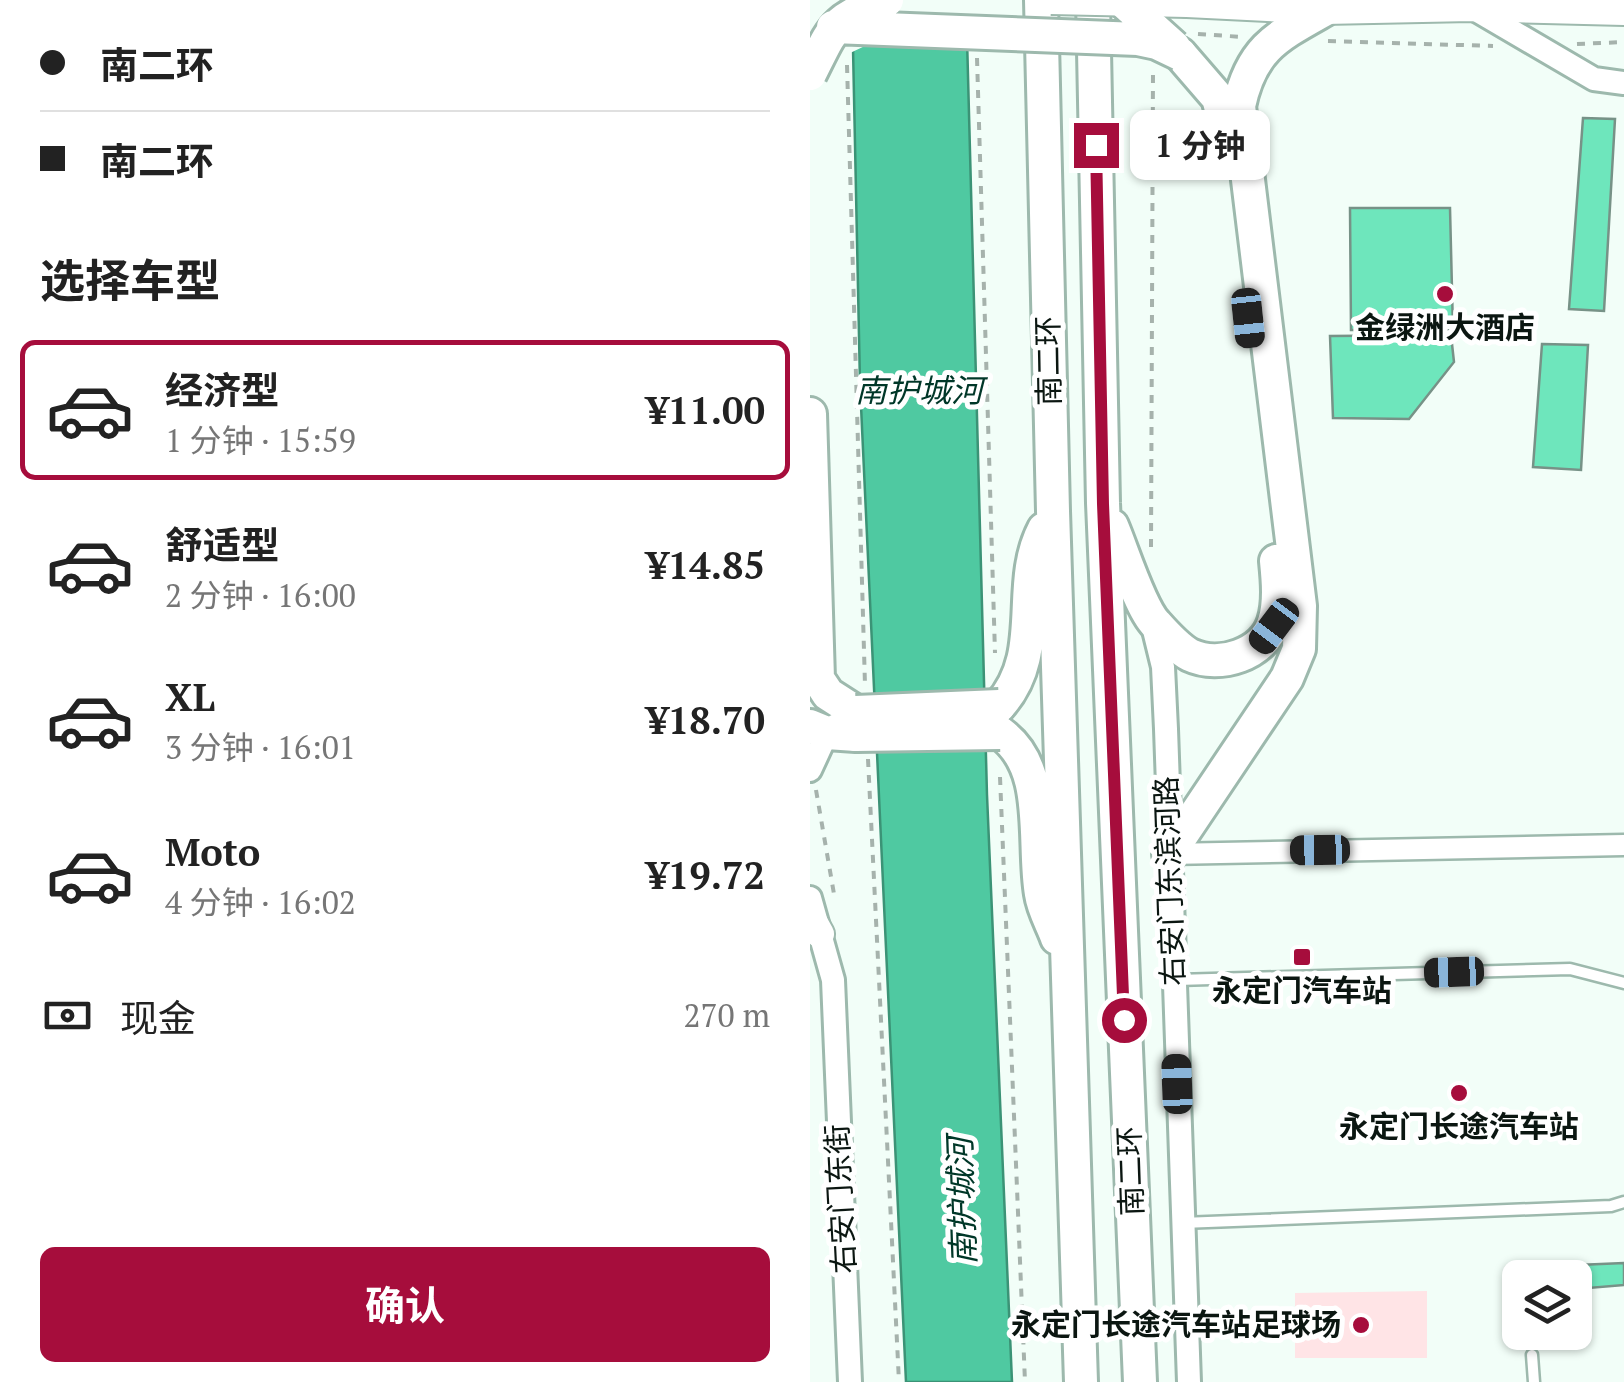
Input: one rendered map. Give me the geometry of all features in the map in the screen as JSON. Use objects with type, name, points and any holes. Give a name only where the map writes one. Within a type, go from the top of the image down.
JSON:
[{"type":"highway","points":[[810,74],[833,28],[845,16],[887,0]]},
{"type":"highway","name":"南二环","points":[[1040,0],[1081,1382]]},
{"type":"highway","points":[[1103,504],[1152,621],[1190,655],[1216,660],[1242,656],[1258,647],[1274,626],[1278,581],[1228,130],[1218,98],[1172,49],[1109,1]]},
{"type":"highway","name":"南二环","points":[[1109,1],[1103,504],[1140,1382]]},
{"type":"highway","points":[[1169,854],[1287,678],[1299,649],[1300,606],[1239,106],[1244,79],[1274,38],[1324,26]]},
{"type":"highway","points":[[833,28],[1138,39],[1172,49]]},
{"type":"highway","points":[[810,414],[818,680],[828,694],[837,727],[999,719]]},
{"type":"highway","points":[[999,719],[1024,663],[1037,541],[1053,512]]},
{"type":"highway","points":[[999,719],[1023,755],[1034,795],[1041,898],[1066,960]]},
{"type":"main road","points":[[1051,0],[1187,3],[1324,26],[1472,7],[1624,12]]},
{"type":"street","points":[[1472,7],[1594,79],[1624,83]]},
{"type":"street","name":"右安门东滨河路","points":[[1152,621],[1163,667],[1189,1382]]},
{"type":"street","points":[[810,770],[837,727]]},
{"type":"street","points":[[1169,854],[1624,845]]},
{"type":"street","name":"右安门东街","points":[[810,898],[833,980],[850,1382]]},
{"type":"lane","points":[[1174,980],[1570,969],[1624,983]]},
{"type":"lane","points":[[1182,1223],[1611,1206],[1624,1202]]},
{"type":"lane","points":[[1532,1355],[1534,1382]]},
{"type":"path","points":[[1324,26],[1535,46],[1624,42]]},
{"type":"path","points":[[1151,548],[1172,49],[1274,38]]},
{"type":"shaded area","name":"永定门长途汽车站足球场","points":[[1427,1291],[1427,1358],[1295,1358],[1295,1293]]},
{"type":"water","name":"南护城河","points":[[852,0],[966,0],[987,795],[1012,1382],[906,1382],[860,384]]},
{"type":"pier","points":[[847,0],[971,0],[972,48],[867,45],[848,54]]},
{"type":"building","points":[[1583,118],[1615,119],[1604,311],[1569,309]]},
{"type":"building","points":[[1350,208],[1450,208],[1453,330],[1351,330]]},
{"type":"building","points":[[1451,335],[1454,362],[1409,419],[1333,418],[1330,336]]},
{"type":"building","points":[[1542,344],[1588,345],[1581,470],[1533,467]]},
{"type":"building","points":[[1624,1263],[1624,1285],[1592,1288],[1592,1264]]},
{"type":"place","name":"金绿洲大酒店","points":[[1445,294]]},
{"type":"place","name":"永定门汽车站","points":[[1302,957]]},
{"type":"place","name":"永定门长途汽车站","points":[[1459,1093]]},
{"type":"place","name":"永定门长途汽车站足球场","points":[[1361,1325]]},
{"type":"route","points":[[1096,145],[1103,504],[1124,1020]]}]
